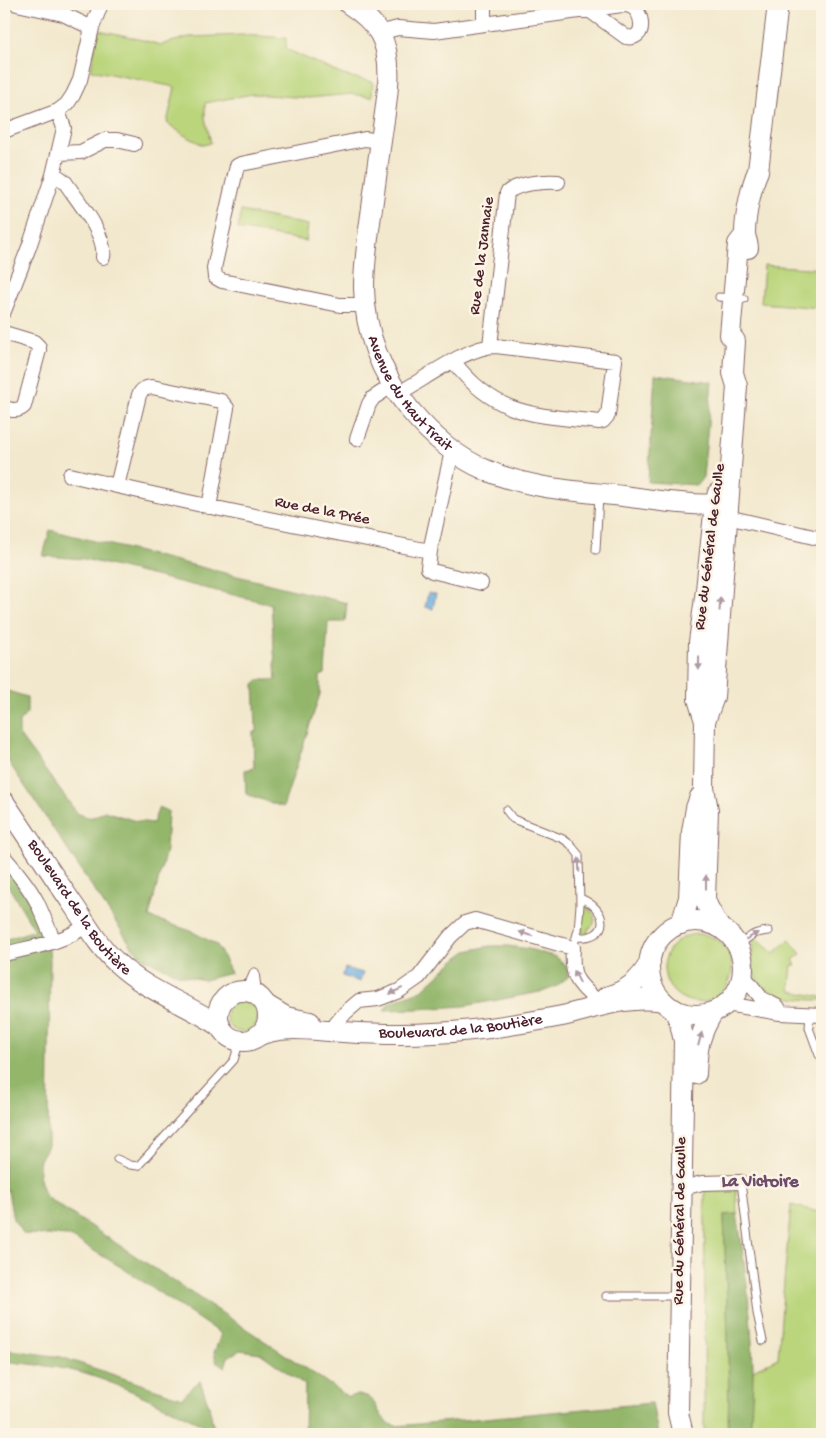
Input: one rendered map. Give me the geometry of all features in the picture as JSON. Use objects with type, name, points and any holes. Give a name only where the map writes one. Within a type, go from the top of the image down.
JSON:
[{"type":"main road","points":[[349,4],[356,8],[382,42]]},
{"type":"main road","name":"Rue du Général de Gaulle","points":[[754,180],[752,170],[772,4]]},
{"type":"main road","name":"Rue du Général de Gaulle","points":[[719,927],[706,903],[708,810],[704,788],[706,721],[698,700],[699,642],[706,590],[721,510],[720,485],[727,385],[733,373],[735,341],[730,336],[738,244],[745,235],[754,180],[758,171],[778,4]]},
{"type":"main road","name":"Avenue du Haut Trait","points":[[382,42],[389,71],[366,254],[364,289],[368,325],[373,346],[380,364],[395,389],[421,423],[452,451],[484,470],[510,479],[540,486],[693,504],[721,510]]},
{"type":"main road","name":"Rue du Général de Gaulle","points":[[681,924],[689,898],[692,832],[696,808],[704,788]]},
{"type":"main road","name":"Boulevard de la Boutière","points":[[4,802],[87,925],[116,962],[138,980],[220,1026]]},
{"type":"main road","points":[[700,922],[719,927],[738,946],[742,959],[743,975],[737,992],[731,1000],[719,1009],[703,1015],[683,1013],[668,1005],[653,987],[650,962],[655,946],[666,932],[681,924],[700,922]]},
{"type":"main road","name":"Boulevard de la Boutière","points":[[255,998],[286,1017],[335,1025],[416,1026],[473,1023],[532,1014],[596,1000],[622,991],[636,981],[650,962]]},
{"type":"main road","points":[[234,993],[255,998],[268,1012],[266,1025],[262,1032],[249,1038],[228,1036],[220,1026],[218,1013],[223,1001],[234,993]]},
{"type":"main road","name":"Boulevard de la Boutière","points":[[171,998],[197,1002],[223,1001]]},
{"type":"main road","name":"Boulevard de la Boutière","points":[[249,1038],[283,1029],[374,1034],[454,1032],[533,1022],[625,1000],[653,999],[668,1005]]},
{"type":"main road","name":"Rue du Général de Gaulle","points":[[668,1005],[680,1023],[684,1041],[678,1413],[684,1434]]},
{"type":"main road","name":"Rue du Général de Gaulle","points":[[684,1434],[690,1411],[697,1184],[697,1055],[701,1035],[719,1009]]},
{"type":"street","points":[[16,4],[64,14],[92,28]]},
{"type":"street","points":[[4,132],[58,111],[67,104],[77,88],[92,28],[101,4]]},
{"type":"street","points":[[484,4],[484,24]]},
{"type":"street","points":[[382,42],[398,28],[434,31],[589,10]]},
{"type":"street","points":[[4,311],[53,175],[64,128],[58,111]]},
{"type":"street","points":[[366,305],[340,304],[222,281],[215,277],[214,268],[237,166],[365,139],[381,141]]},
{"type":"street","points":[[59,152],[81,152],[105,140],[117,140],[134,144]]},
{"type":"street","points":[[53,175],[65,182],[96,228],[103,242],[103,257]]},
{"type":"street","name":"Rue de la Jannaie","points":[[490,346],[507,193],[511,189],[544,181],[558,182]]},
{"type":"street","points":[[4,333],[34,342],[39,346],[24,406],[13,410],[4,408]]},
{"type":"street","points":[[358,439],[369,404],[373,398],[474,350],[490,346],[614,360],[608,416],[604,421],[599,422],[527,413],[503,405],[479,389],[453,361]]},
{"type":"street","points":[[117,486],[141,390],[152,387],[221,402],[228,412],[208,507]]},
{"type":"street","points":[[452,451],[428,566],[429,570],[482,582]]},
{"type":"street","name":"Rue de la Prée","points":[[70,474],[208,507],[430,551]]},
{"type":"street","points":[[721,510],[822,539]]},
{"type":"street","points":[[4,857],[30,889],[54,942]]},
{"type":"street","points":[[335,1025],[359,1001],[378,999],[399,991],[419,977],[450,937],[464,923],[475,920],[575,942],[572,963],[573,972],[581,985],[596,1000]]},
{"type":"street","points":[[4,954],[54,942],[78,932],[87,925]]},
{"type":"street","points":[[743,975],[762,999],[775,1006],[813,1015]]},
{"type":"street","points":[[719,1009],[733,1004],[780,1013],[813,1015]]},
{"type":"street","points":[[697,1184],[741,1182]]},
{"type":"lane","points":[[596,550],[599,494]]},
{"type":"lane","points":[[506,810],[513,819],[558,836],[570,844],[579,855],[580,898],[578,930],[575,942]]},
{"type":"lane","points":[[575,942],[591,936],[599,930],[602,923],[602,918],[595,906],[580,898]]},
{"type":"lane","points":[[738,946],[749,936],[758,932],[769,931]]},
{"type":"lane","points":[[813,1015],[809,1028],[819,1055]]},
{"type":"lane","points":[[117,1159],[130,1165],[138,1166],[234,1060],[249,1038]]},
{"type":"lane","points":[[741,1182],[757,1313],[763,1341]]},
{"type":"lane","points":[[606,1296],[680,1296]]},
{"type":"green space","points":[[98,30],[161,45],[189,37],[244,35],[286,38],[286,49],[343,75],[373,82],[372,97],[351,94],[309,98],[252,94],[205,103],[205,118],[211,143],[203,145],[167,123],[175,87],[91,70]]},
{"type":"green space","points":[[241,211],[308,225],[306,241],[238,229]]},
{"type":"green space","points":[[764,265],[822,269],[822,308],[761,303]]},
{"type":"green space","points":[[655,374],[712,382],[703,477],[697,485],[648,482]]},
{"type":"green space","points":[[50,530],[347,603],[345,622],[328,622],[325,674],[320,676],[320,694],[283,807],[246,794],[245,770],[254,768],[253,732],[257,732],[254,684],[258,680],[276,680],[271,604],[84,559],[43,556]]},
{"type":"green space","points":[[4,690],[27,697],[27,713],[19,722],[19,735],[77,813],[91,817],[97,816],[104,811],[136,821],[153,823],[159,807],[168,811],[166,850],[149,917],[191,931],[217,945],[231,973],[204,980],[180,975],[143,958],[133,948],[4,755]]},
{"type":"green space","points":[[4,857],[46,924],[50,959],[48,1145],[40,1160],[39,1170],[46,1197],[348,1397],[366,1396],[372,1400],[388,1423],[396,1426],[652,1403],[658,1434],[304,1434],[305,1385],[260,1353],[240,1350],[228,1357],[225,1367],[217,1363],[214,1353],[221,1334],[121,1267],[69,1236],[24,1234],[13,1219],[8,1191],[4,1190],[4,940],[35,930],[4,881]]},
{"type":"green space","points":[[588,904],[595,920],[588,929],[588,934],[582,934],[583,905]]},
{"type":"green space","points":[[698,934],[711,937],[722,944],[729,955],[732,968],[729,981],[722,992],[711,999],[698,1002],[685,999],[674,992],[667,981],[664,968],[667,955],[674,944],[685,937]]},
{"type":"green space","points":[[756,938],[774,954],[789,939],[801,954],[793,960],[796,965],[792,965],[791,991],[822,997],[822,1000],[784,996],[766,989],[759,983],[752,964],[753,944],[751,942]]},
{"type":"green space","points":[[489,946],[529,949],[556,957],[566,965],[568,977],[557,986],[545,991],[464,1006],[384,1010],[389,1003],[422,990],[467,951]]},
{"type":"green space","points":[[242,1000],[248,1001],[253,1005],[257,1010],[257,1022],[253,1027],[248,1031],[242,1032],[236,1031],[231,1027],[227,1022],[226,1016],[227,1010],[231,1005],[236,1001]]},
{"type":"green space","points":[[736,1187],[737,1214],[724,1215],[728,1434],[704,1434],[705,1189]]},
{"type":"green space","points":[[791,1205],[822,1213],[822,1434],[750,1434],[753,1370],[778,1358]]},
{"type":"green space","points":[[737,1214],[751,1330],[753,1377],[750,1434],[728,1434],[724,1215]]},
{"type":"green space","points":[[4,1349],[61,1357],[182,1398],[200,1381],[209,1406],[215,1434],[204,1434],[202,1424],[134,1392],[92,1376],[59,1368],[4,1361]]},
{"type":"water","points":[[428,593],[436,594],[433,609],[425,607]]},
{"type":"water","points":[[345,968],[363,973],[360,982],[342,976]]},
{"type":"district","name":"La Victoire","points":[[760,1182]]}]
